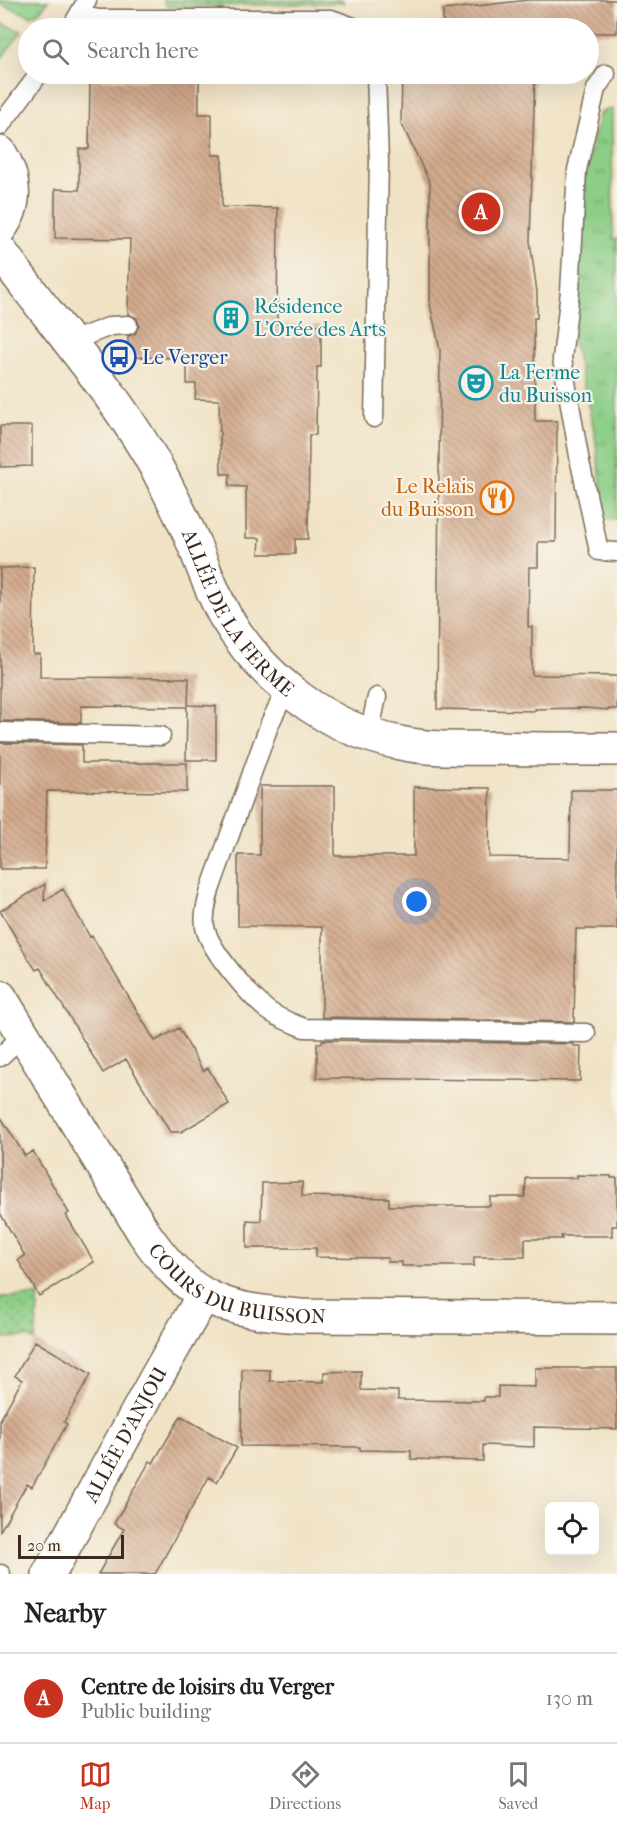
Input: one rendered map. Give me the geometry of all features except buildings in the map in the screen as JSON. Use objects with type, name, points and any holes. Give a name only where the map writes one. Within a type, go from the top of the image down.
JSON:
[{"type":"street","points":[[0,153],[8,167],[13,198],[9,213],[0,228]]},
{"type":"street","name":"ALLÉE DE LA FERME","points":[[0,251],[128,420],[159,472],[191,537],[210,586],[225,616],[264,667],[287,688],[319,711],[369,734],[398,743],[423,747],[617,749]]},
{"type":"street","name":"COURS DU BUISSON","points":[[0,997],[11,1046],[161,1259],[203,1296],[226,1306],[253,1312],[301,1317],[617,1318]]},
{"type":"street","name":"ALLÉE D'ANJOU","points":[[49,1574],[203,1296]]},
{"type":"lane","points":[[79,14],[95,18]]},
{"type":"lane","points":[[606,74],[596,89],[577,170],[570,291],[562,359],[599,551],[617,552]]},
{"type":"lane","points":[[0,126],[32,84]]},
{"type":"lane","points":[[374,417],[379,161],[376,84]]},
{"type":"lane","points":[[69,342],[111,326],[128,326]]},
{"type":"lane","points":[[287,688],[270,723],[204,912],[209,940],[250,994],[268,1011],[304,1028],[586,1033]]},
{"type":"lane","points":[[369,734],[377,697]]},
{"type":"lane","points":[[0,732],[162,736]]},
{"type":"green space","points":[[0,0],[49,0],[40,11],[31,16],[0,4]]},
{"type":"green space","points":[[163,0],[343,0],[343,3],[167,7]]},
{"type":"green space","points":[[0,23],[18,30],[18,36],[0,60]]},
{"type":"green space","points":[[612,109],[613,239],[617,239],[617,520],[606,519],[594,430],[571,332],[582,186],[600,112]]},
{"type":"green space","points":[[39,1296],[35,1341],[27,1337],[0,1338],[0,1297]]},
{"type":"place","name":"Centre de loisirs du Verger","points":[[481,212]]},
{"type":"place","name":"Résidence L’Orée des Arts","points":[[231,318]]},
{"type":"place","name":"Le Verger","points":[[119,357]]},
{"type":"place","name":"La Ferme du Buisson","points":[[476,383]]},
{"type":"place","name":"Le Relais du Buisson","points":[[497,498]]}]
